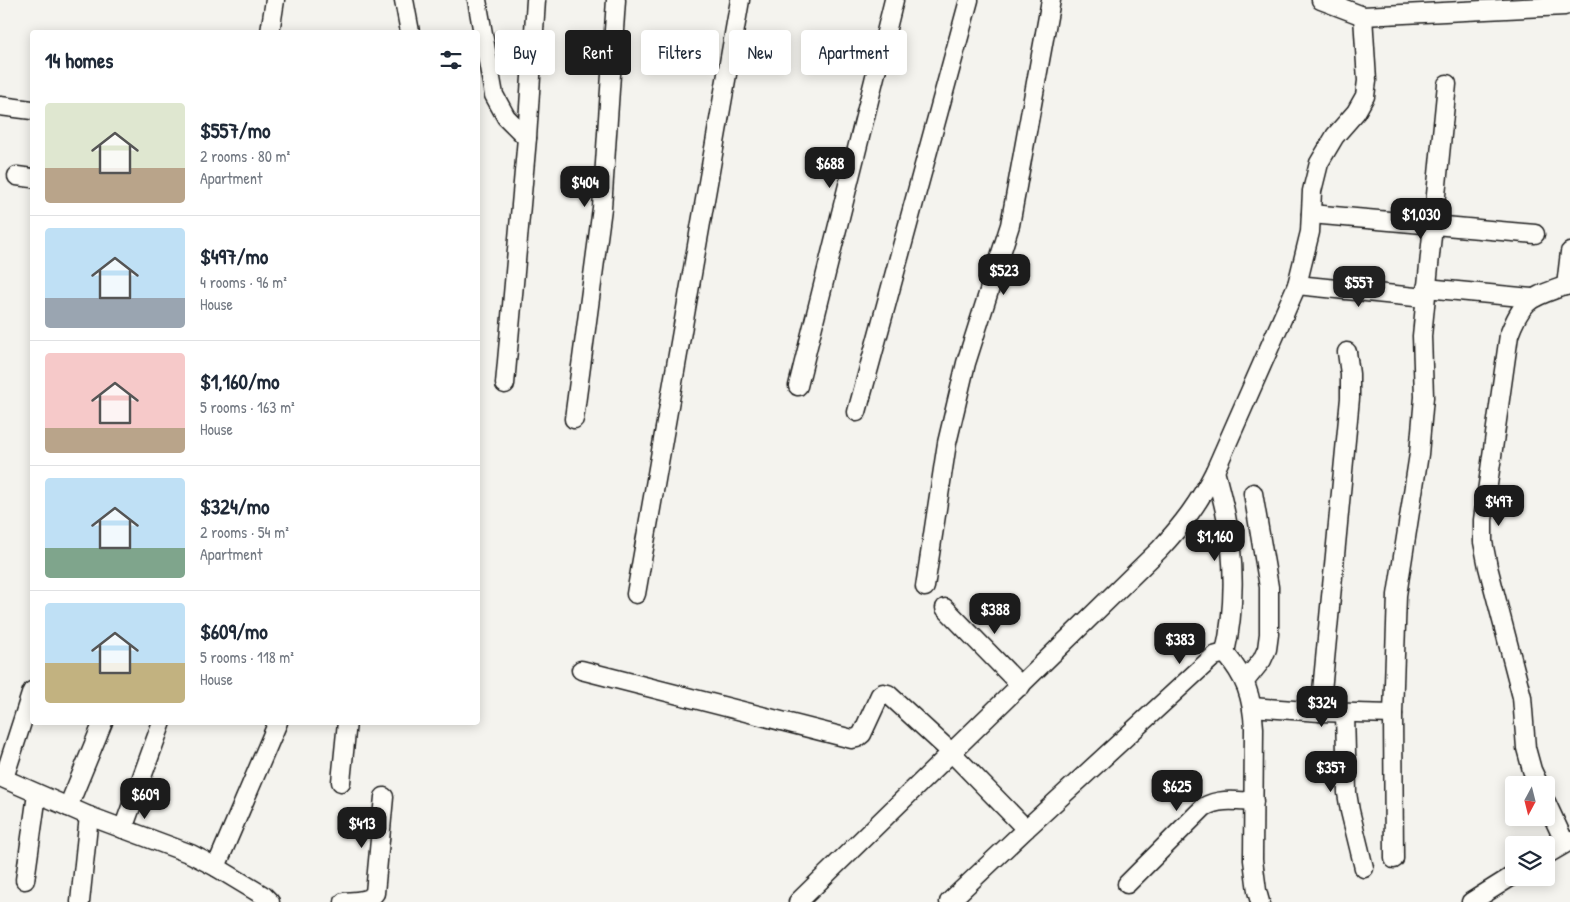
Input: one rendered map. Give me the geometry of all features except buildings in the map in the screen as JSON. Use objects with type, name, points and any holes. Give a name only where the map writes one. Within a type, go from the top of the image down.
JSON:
[{"type":"street","points":[[404,0],[410,30]]},
{"type":"street","points":[[477,0],[494,95],[506,117],[527,138]]},
{"type":"street","points":[[505,384],[527,138],[536,0]]},
{"type":"street","points":[[574,418],[602,208],[616,0]]},
{"type":"street","points":[[636,594],[740,0]]},
{"type":"street","points":[[798,386],[894,0]]},
{"type":"street","points":[[857,412],[969,0]]},
{"type":"street","points":[[925,587],[947,443],[966,363],[1010,225],[1051,0]]},
{"type":"street","points":[[1321,0],[1363,16],[1565,6]]},
{"type":"street","points":[[270,1],[270,30]]},
{"type":"street","points":[[798,902],[1159,550],[1185,522],[1204,493],[1216,471],[1297,285],[1310,232],[1312,191],[1319,163],[1335,136],[1356,112],[1365,96],[1367,81],[1363,16]]},
{"type":"street","points":[[1394,859],[1393,714],[1397,595],[1419,454],[1424,397],[1422,336],[1425,293],[1447,84]]},
{"type":"street","points":[[0,106],[30,110]]},
{"type":"street","points":[[1311,214],[1535,234]]},
{"type":"street","points":[[1535,776],[1526,748],[1522,696],[1488,567],[1483,542],[1483,527],[1509,335],[1522,307],[1532,298],[1568,285],[1570,252]]},
{"type":"street","points":[[1297,285],[1532,298]]},
{"type":"street","points":[[1320,712],[1350,398],[1350,374],[1347,352]]},
{"type":"street","points":[[1216,471],[1226,517],[1232,561],[1232,603],[1225,653],[1245,681],[1252,707],[1253,860],[1260,902]]},
{"type":"street","points":[[1245,681],[1262,660],[1267,649],[1269,634],[1269,587],[1253,493]]},
{"type":"street","points":[[945,608],[1021,686]]},
{"type":"street","points":[[949,902],[1214,656],[1225,653]]},
{"type":"street","points":[[581,670],[852,739],[858,738],[862,734],[880,695],[883,693],[888,694],[951,752],[1026,829]]},
{"type":"street","points":[[30,697],[2,778],[89,816],[191,854],[264,896],[270,902]]},
{"type":"street","points":[[1252,707],[1320,712],[1393,714]]},
{"type":"street","points":[[1345,713],[1347,793],[1364,868]]},
{"type":"street","points":[[68,807],[102,725]]},
{"type":"street","points":[[123,829],[161,725]]},
{"type":"street","points":[[216,867],[277,725]]},
{"type":"street","points":[[341,782],[347,725]]},
{"type":"street","points":[[25,880],[38,794]]},
{"type":"street","points":[[344,902],[368,900],[375,893],[384,797]]},
{"type":"street","points":[[1127,884],[1204,807],[1213,802],[1221,801],[1254,802]]},
{"type":"street","points":[[80,902],[89,816]]},
{"type":"street","points":[[1555,818],[1568,842],[1555,850]]},
{"type":"street","points":[[1471,902],[1505,881]]}]
